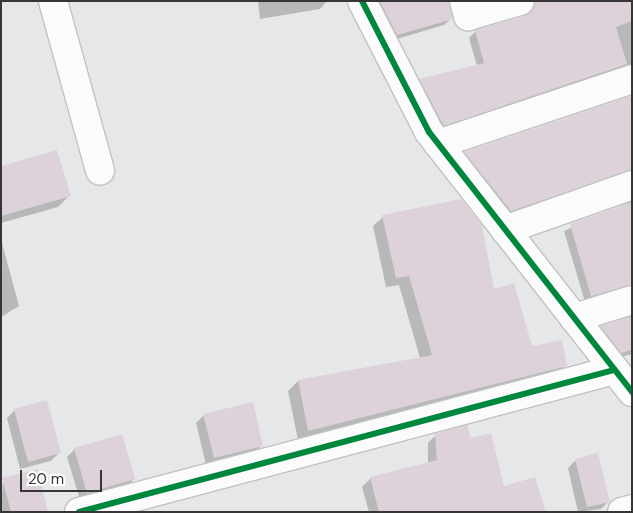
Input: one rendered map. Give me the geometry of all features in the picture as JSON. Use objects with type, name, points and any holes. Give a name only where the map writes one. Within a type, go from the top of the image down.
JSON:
[{"type":"street","points":[[52,1],[100,171]]},
{"type":"street","points":[[362,1],[438,144],[632,392]]},
{"type":"street","points":[[464,1],[468,16],[520,1]]},
{"type":"street","points":[[438,144],[632,79]]},
{"type":"street","points":[[505,230],[632,185]]},
{"type":"street","points":[[574,318],[632,300]]},
{"type":"street","points":[[79,512],[614,370]]},
{"type":"street","points":[[622,512],[632,509]]},
{"type":"building","points":[[380,1],[449,1],[453,19],[397,35]]},
{"type":"building","points":[[535,1],[632,1],[632,21],[616,27],[627,64],[444,126],[419,79],[484,63],[475,30],[525,16]]},
{"type":"building","points":[[631,96],[632,170],[511,211],[464,152]]},
{"type":"building","points":[[57,150],[71,196],[1,216],[1,166]]},
{"type":"building","points":[[461,199],[482,225],[494,289],[514,283],[532,346],[562,340],[567,366],[308,431],[298,380],[432,355],[409,276],[396,278],[382,215]]},
{"type":"building","points":[[632,202],[632,285],[591,296],[570,224]]},
{"type":"building","points":[[632,316],[632,350],[621,353],[600,326]]},
{"type":"building","points":[[47,400],[61,453],[28,462],[14,409]]},
{"type":"building","points":[[253,402],[263,446],[214,458],[203,414]]},
{"type":"building","points":[[467,425],[471,438],[491,433],[504,486],[535,477],[546,512],[379,512],[370,477],[437,460],[435,434]]},
{"type":"building","points":[[122,434],[135,479],[87,493],[74,448]]},
{"type":"building","points":[[598,453],[610,502],[587,507],[575,459]]},
{"type":"building","points":[[38,469],[48,512],[11,512],[2,478]]},
{"type":"cycle path","points":[[362,1],[429,132],[632,392]]},
{"type":"cycle path","points":[[79,512],[614,370]]}]
